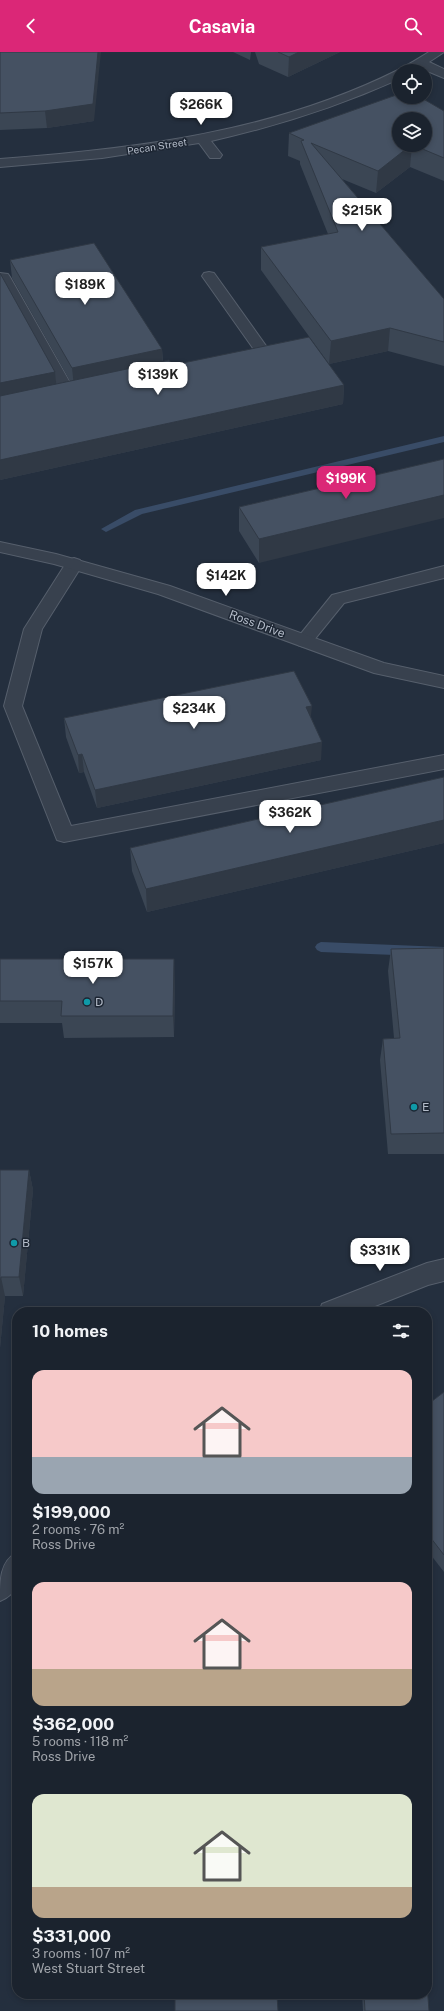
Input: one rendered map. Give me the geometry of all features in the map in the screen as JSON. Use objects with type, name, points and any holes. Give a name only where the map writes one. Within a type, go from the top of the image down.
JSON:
[{"type":"street","points":[[420,63],[438,52]]},
{"type":"street","points":[[420,63],[444,74]]},
{"type":"street","name":"Pecan Street","points":[[0,163],[71,158],[138,150],[202,138],[262,124],[309,110],[359,92],[392,77]]},
{"type":"street","points":[[202,138],[215,155]]},
{"type":"street","points":[[209,276],[264,353],[225,362]]},
{"type":"street","points":[[3,277],[69,395]]},
{"type":"street","points":[[54,398],[85,392]]},
{"type":"street","name":"Ross Drive","points":[[0,547],[74,564],[164,590],[381,669],[444,682]]},
{"type":"street","points":[[74,564],[33,629],[13,706],[64,835],[444,762]]},
{"type":"street","points":[[304,641],[338,599],[444,572]]},
{"type":"street","points":[[344,1307],[428,1274],[444,1270]]},
{"type":"street","points":[[0,1586],[12,1572]]},
{"type":"building","points":[[0,52],[98,52],[93,104],[45,111],[0,113]]},
{"type":"building","points":[[278,52],[299,52],[289,57]]},
{"type":"building","points":[[392,96],[392,104],[432,104],[444,111],[444,158],[430,152],[432,152],[432,112],[392,112],[392,152],[402,152],[378,171],[311,143],[444,299],[444,342],[390,328],[331,341],[261,247],[338,232],[301,141],[304,140],[289,133]]},
{"type":"building","points":[[94,243],[162,349],[72,368],[10,260]]},
{"type":"building","points":[[0,273],[55,372],[0,383]]},
{"type":"building","points":[[309,337],[344,385],[0,460],[0,396],[169,360],[173,365]]},
{"type":"building","points":[[444,459],[444,495],[259,539],[239,507]]},
{"type":"building","points":[[294,671],[312,706],[306,707],[322,742],[95,790],[82,754],[78,755],[64,718]]},
{"type":"building","points":[[444,777],[444,820],[146,889],[130,848]]},
{"type":"building","name":"E","points":[[444,948],[444,1133],[391,1134],[383,1039],[400,1038],[391,949]]},
{"type":"building","name":"D","points":[[0,959],[174,959],[173,1016],[61,1016],[62,1001],[0,1001]]},
{"type":"building","name":"B","points":[[0,1170],[29,1170],[19,1277],[1,1277],[0,1282]]},
{"type":"building","points":[[444,1392],[444,1555],[432,1539],[432,1401]]},
{"type":"building","points":[[175,1999],[277,1999],[278,2011],[175,2011]]},
{"type":"building","points":[[364,1999],[428,1999],[429,2011],[365,2011]]},
{"type":"waterway","points":[[106,529],[139,512],[444,439]]},
{"type":"waterway","points":[[321,947],[444,952]]},
{"type":"place","name":"D","points":[[87,1002]]},
{"type":"place","name":"E","points":[[414,1107]]},
{"type":"place","name":"B","points":[[14,1243]]}]
